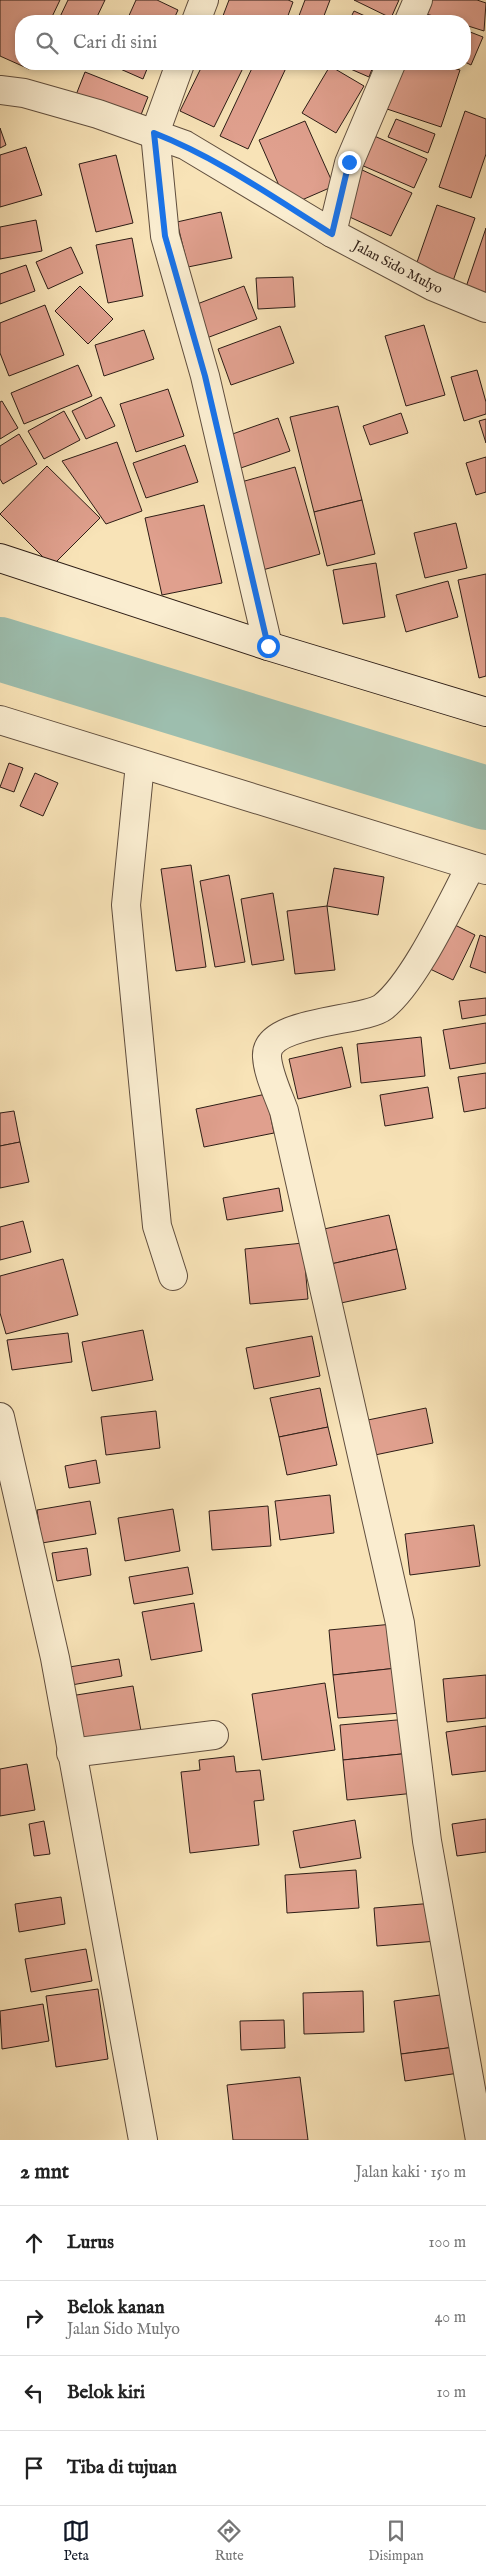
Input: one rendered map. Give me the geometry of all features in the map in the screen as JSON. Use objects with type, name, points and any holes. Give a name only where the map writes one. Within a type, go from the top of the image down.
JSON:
[{"type":"street","points":[[198,15],[204,0]]},
{"type":"street","points":[[412,15],[418,0]]},
{"type":"street","points":[[178,70],[154,133],[165,236],[205,376],[268,646]]},
{"type":"street","points":[[332,234],[349,162],[388,70]]},
{"type":"street","name":"Jalan Sido Mulyo","points":[[0,90],[24,93],[154,133],[185,145],[332,234],[432,286],[486,308]]},
{"type":"street","points":[[0,558],[268,646],[486,712]]},
{"type":"street","points":[[0,720],[479,868],[408,979],[382,1008],[288,1031],[270,1045],[266,1056],[284,1111],[400,1623],[427,1841],[480,2140]]},
{"type":"street","points":[[140,764],[126,905],[157,1226],[173,1276]]},
{"type":"street","points":[[0,1417],[55,1658],[143,2140]]},
{"type":"street","points":[[71,1752],[214,1735]]},
{"type":"building","points":[[0,0],[60,0],[53,15],[15,15],[15,63],[0,56]]},
{"type":"building","points":[[68,0],[105,0],[98,15],[61,15]]},
{"type":"building","points":[[136,0],[157,0],[178,10],[176,15],[129,15]]},
{"type":"building","points":[[229,0],[288,0],[293,2],[288,15],[223,15]]},
{"type":"building","points":[[305,0],[330,0],[324,15],[299,15]]},
{"type":"building","points":[[354,0],[399,0],[392,15],[385,15]]},
{"type":"building","points":[[430,0],[477,0],[486,3],[484,31],[471,27],[471,15],[426,14]]},
{"type":"building","points":[[354,11],[363,15],[352,15]]},
{"type":"building","points":[[471,32],[483,37],[471,65]]},
{"type":"building","points":[[123,70],[147,70],[143,79]]},
{"type":"building","points":[[200,70],[242,70],[214,127],[180,111]]},
{"type":"building","points":[[251,70],[285,70],[248,149],[220,136]]},
{"type":"building","points":[[328,70],[337,70],[364,86],[336,133],[302,113]]},
{"type":"building","points":[[353,70],[372,70],[369,77]]},
{"type":"building","points":[[399,70],[460,70],[441,127],[387,109]]},
{"type":"building","points":[[85,72],[148,97],[137,125],[74,100]]},
{"type":"building","points":[[465,111],[486,119],[486,154],[471,198],[439,187]]},
{"type":"building","points":[[396,119],[435,134],[428,153],[388,137]]},
{"type":"building","points":[[305,121],[334,186],[288,206],[259,140]]},
{"type":"building","points":[[0,128],[6,145],[0,148]]},
{"type":"building","points":[[372,135],[427,159],[414,188],[359,164]]},
{"type":"building","points":[[26,147],[42,195],[0,207],[0,155]]},
{"type":"building","points":[[116,155],[133,223],[96,232],[79,164]]},
{"type":"building","points":[[360,169],[412,193],[391,236],[341,213]]},
{"type":"building","points":[[437,205],[475,218],[453,281],[415,268]]},
{"type":"building","points":[[221,212],[232,258],[188,267],[177,222]]},
{"type":"building","points":[[36,220],[42,251],[0,259],[0,227]]},
{"type":"building","points":[[486,228],[486,300],[464,293]]},
{"type":"building","points":[[132,238],[143,296],[108,303],[96,245]]},
{"type":"building","points":[[71,247],[83,273],[48,289],[36,262]]},
{"type":"building","points":[[26,265],[35,291],[0,304],[0,274]]},
{"type":"building","points":[[293,277],[295,307],[258,309],[256,278]]},
{"type":"building","points":[[80,286],[113,319],[88,344],[55,311]]},
{"type":"building","points":[[244,286],[257,319],[204,339],[192,306]]},
{"type":"building","points":[[45,305],[64,355],[9,376],[0,353],[0,323]]},
{"type":"building","points":[[424,325],[445,395],[406,406],[385,336]]},
{"type":"building","points":[[280,326],[294,363],[231,385],[218,349]]},
{"type":"building","points":[[144,330],[154,359],[104,376],[95,345]]},
{"type":"building","points":[[78,365],[92,396],[24,424],[11,393]]},
{"type":"building","points":[[477,370],[486,402],[486,414],[464,421],[451,377]]},
{"type":"building","points":[[168,389],[184,436],[136,452],[120,404]]},
{"type":"building","points":[[101,397],[115,426],[86,439],[72,411]]},
{"type":"building","points":[[2,401],[18,428],[0,439],[0,402]]},
{"type":"building","points":[[338,406],[362,500],[314,512],[290,417]]},
{"type":"building","points":[[64,411],[80,440],[44,459],[28,431]]},
{"type":"building","points":[[401,413],[408,433],[370,445],[363,426]]},
{"type":"building","points":[[278,418],[290,451],[235,470],[224,437]]},
{"type":"building","points":[[486,419],[486,443],[479,421]]},
{"type":"building","points":[[19,434],[37,464],[3,484],[0,479],[0,446]]},
{"type":"building","points":[[117,442],[142,511],[106,524],[62,461]]},
{"type":"building","points":[[185,445],[198,482],[146,498],[133,463]]},
{"type":"building","points":[[486,457],[486,492],[476,495],[466,463]]},
{"type":"building","points":[[47,466],[100,518],[52,566],[0,514]]},
{"type":"building","points":[[295,467],[320,554],[259,571],[234,484]]},
{"type":"building","points":[[362,500],[375,554],[327,566],[314,512]]},
{"type":"building","points":[[204,505],[222,583],[162,595],[145,518]]},
{"type":"building","points":[[456,523],[467,568],[425,578],[414,533]]},
{"type":"building","points":[[376,563],[385,617],[343,624],[333,570]]},
{"type":"building","points":[[486,574],[486,676],[479,678],[458,580]]},
{"type":"building","points":[[448,581],[458,617],[406,632],[396,595]]},
{"type":"building","points":[[9,763],[23,768],[14,792],[0,787]]},
{"type":"building","points":[[35,773],[58,783],[43,816],[20,806]]},
{"type":"building","points":[[191,865],[206,967],[176,971],[161,869]]},
{"type":"building","points":[[334,868],[384,877],[378,915],[327,906]]},
{"type":"building","points":[[229,875],[245,962],[215,967],[200,881]]},
{"type":"building","points":[[273,893],[284,960],[252,965],[241,899]]},
{"type":"building","points":[[327,906],[335,970],[295,974],[287,911]]},
{"type":"building","points":[[449,922],[475,935],[453,980],[428,968]]},
{"type":"building","points":[[480,935],[486,937],[486,973],[470,967]]},
{"type":"building","points":[[486,998],[486,1015],[462,1019],[459,1001]]},
{"type":"building","points":[[486,1023],[486,1063],[450,1069],[443,1030]]},
{"type":"building","points":[[421,1037],[425,1076],[361,1083],[357,1044]]},
{"type":"building","points":[[342,1047],[351,1087],[298,1099],[289,1059]]},
{"type":"building","points":[[486,1073],[486,1108],[464,1112],[458,1077]]},
{"type":"building","points":[[428,1087],[433,1118],[385,1126],[380,1095]]},
{"type":"building","points":[[266,1094],[274,1133],[204,1147],[196,1109]]},
{"type":"building","points":[[14,1111],[20,1142],[0,1146],[0,1113]]},
{"type":"building","points":[[20,1142],[29,1182],[0,1188],[0,1146]]},
{"type":"building","points":[[279,1188],[283,1211],[227,1220],[223,1198]]},
{"type":"building","points":[[389,1215],[397,1249],[331,1264],[324,1229]]},
{"type":"building","points":[[23,1221],[31,1252],[0,1260],[0,1227]]},
{"type":"building","points":[[303,1243],[308,1299],[250,1304],[245,1249]]},
{"type":"building","points":[[397,1249],[406,1289],[341,1303],[331,1264]]},
{"type":"building","points":[[63,1259],[78,1315],[6,1334],[0,1313],[0,1276]]},
{"type":"building","points":[[143,1330],[153,1380],[92,1391],[82,1342]]},
{"type":"building","points":[[68,1333],[72,1362],[12,1370],[7,1340]]},
{"type":"building","points":[[312,1336],[320,1376],[254,1389],[246,1348]]},
{"type":"building","points":[[320,1388],[328,1427],[279,1437],[270,1398]]},
{"type":"building","points":[[426,1408],[433,1443],[370,1456],[363,1421]]},
{"type":"building","points":[[156,1411],[160,1448],[106,1455],[101,1417]]},
{"type":"building","points":[[328,1427],[337,1465],[287,1475],[279,1437]]},
{"type":"building","points":[[96,1460],[100,1483],[69,1488],[65,1466]]},
{"type":"building","points":[[330,1495],[334,1533],[280,1540],[275,1501]]},
{"type":"building","points":[[90,1501],[96,1534],[42,1543],[37,1510]]},
{"type":"building","points":[[268,1506],[271,1546],[212,1550],[209,1511]]},
{"type":"building","points":[[173,1509],[180,1551],[125,1561],[118,1518]]},
{"type":"building","points":[[474,1525],[480,1566],[410,1575],[405,1534]]},
{"type":"building","points":[[87,1548],[91,1575],[57,1581],[52,1553]]},
{"type":"building","points":[[188,1567],[193,1594],[134,1604],[129,1577]]},
{"type":"building","points":[[194,1603],[202,1651],[151,1660],[142,1612]]},
{"type":"building","points":[[393,1624],[397,1668],[333,1675],[329,1630]]},
{"type":"building","points":[[119,1659],[122,1676],[66,1686],[63,1668]]},
{"type":"building","points":[[397,1668],[401,1713],[338,1718],[333,1675]]},
{"type":"building","points":[[486,1675],[486,1718],[447,1722],[443,1679]]},
{"type":"building","points":[[325,1683],[335,1750],[262,1760],[252,1694]]},
{"type":"building","points":[[133,1686],[141,1731],[71,1743],[64,1697]]},
{"type":"building","points":[[408,1719],[411,1753],[343,1760],[340,1725]]},
{"type":"building","points":[[486,1726],[486,1771],[452,1775],[446,1732]]},
{"type":"building","points":[[411,1753],[415,1793],[347,1800],[343,1760]]},
{"type":"building","points":[[234,1756],[236,1772],[260,1770],[264,1800],[254,1801],[259,1845],[190,1853],[181,1772],[200,1770],[199,1760]]},
{"type":"building","points":[[27,1764],[35,1810],[0,1816],[0,1769]]},
{"type":"building","points":[[486,1819],[486,1852],[457,1856],[452,1824]]},
{"type":"building","points":[[355,1820],[361,1858],[300,1868],[293,1831]]},
{"type":"building","points":[[44,1821],[50,1854],[34,1856],[29,1824]]},
{"type":"building","points":[[356,1870],[359,1908],[287,1913],[285,1875]]},
{"type":"building","points":[[61,1897],[65,1924],[19,1932],[15,1904]]},
{"type":"building","points":[[434,1903],[437,1941],[377,1946],[374,1908]]},
{"type":"building","points":[[86,1949],[92,1981],[31,1992],[25,1959]]},
{"type":"building","points":[[98,1989],[108,2059],[56,2067],[46,1996]]},
{"type":"building","points":[[363,1991],[364,2032],[304,2034],[303,1993]]},
{"type":"building","points":[[448,1994],[455,2047],[401,2054],[394,2001]]},
{"type":"building","points":[[43,2004],[49,2041],[2,2049],[0,2011]]},
{"type":"building","points":[[284,2020],[285,2048],[241,2050],[240,2021]]},
{"type":"building","points":[[455,2047],[459,2073],[405,2081],[401,2054]]},
{"type":"building","points":[[300,2077],[308,2140],[233,2140],[227,2085]]},
{"type":"waterway","points":[[0,649],[486,798]]},
{"type":"route","points":[[268,646],[205,376],[165,236],[154,133],[185,145],[332,234],[349,162]]}]
